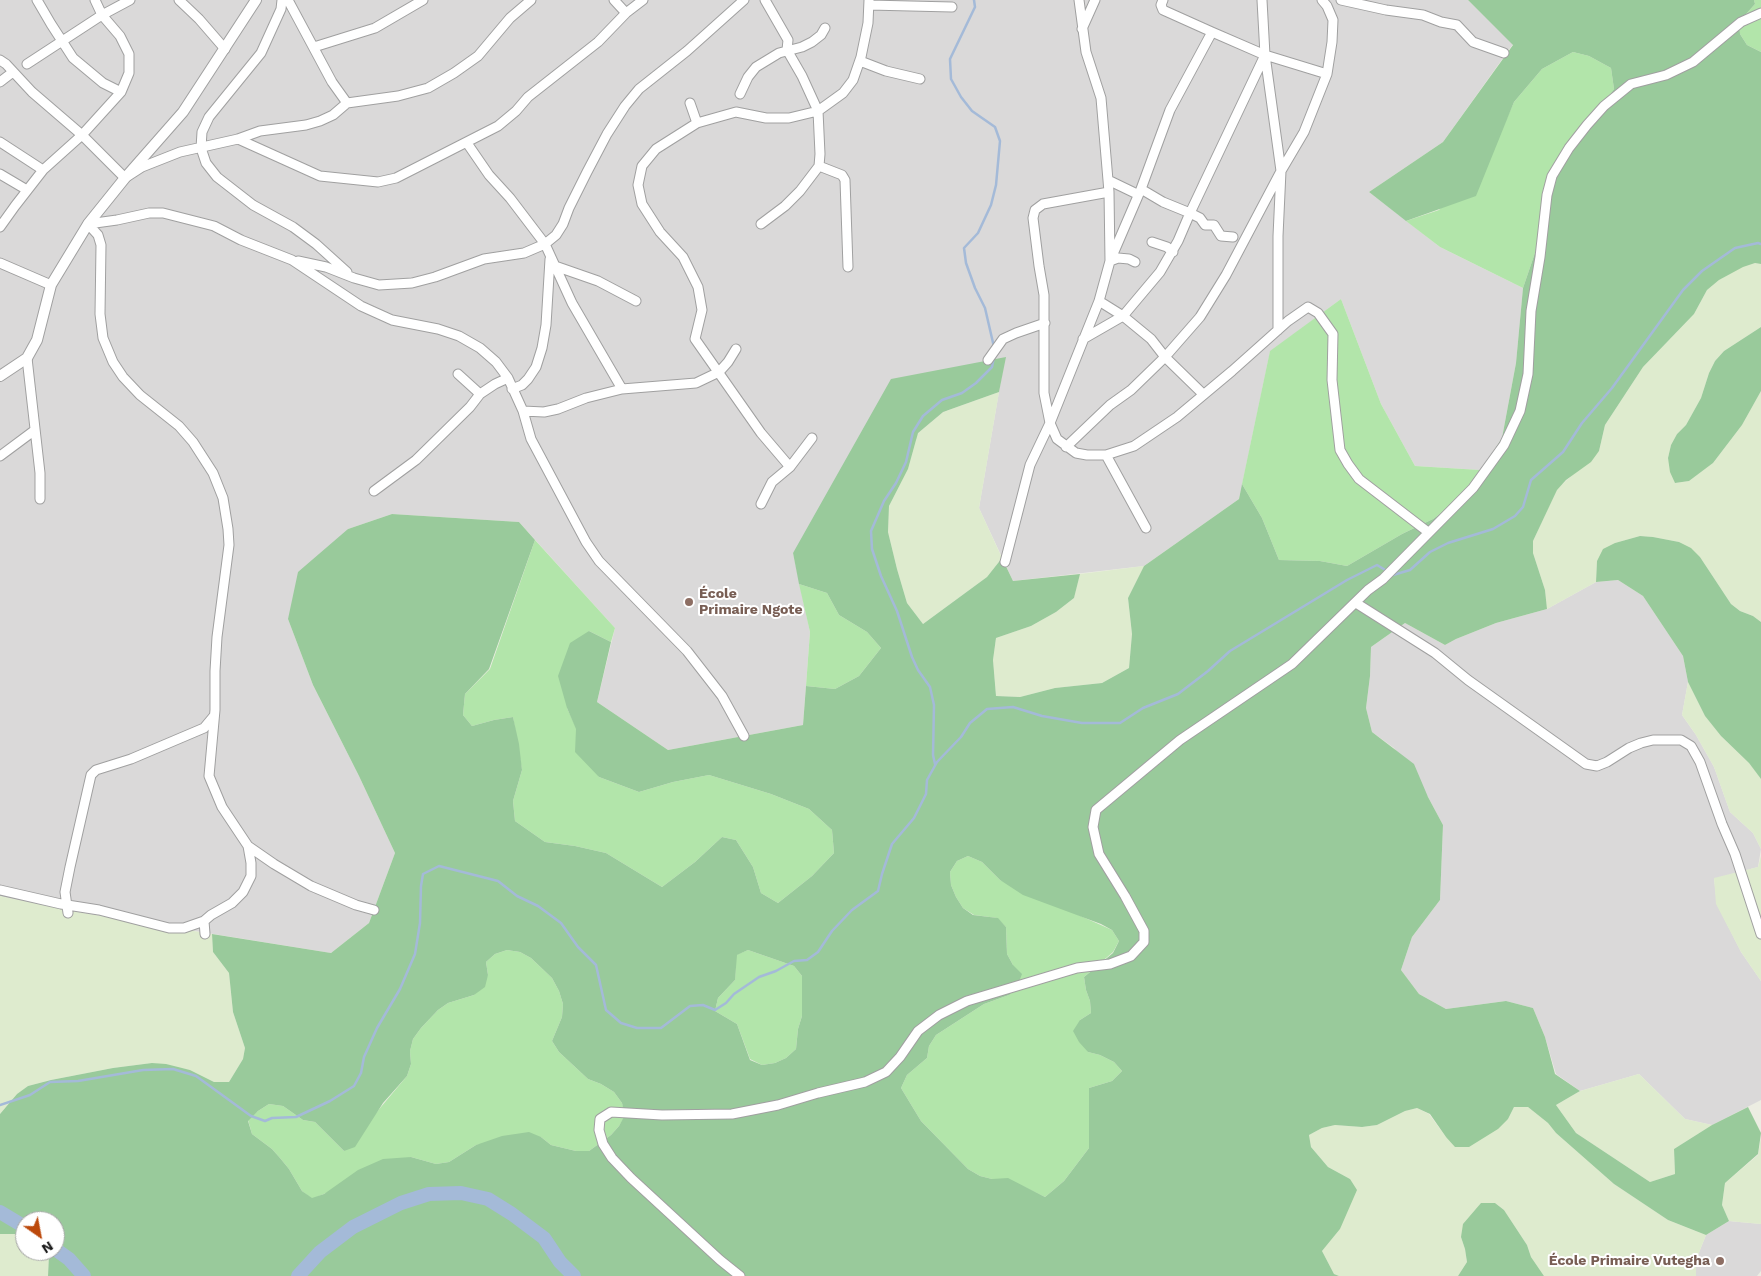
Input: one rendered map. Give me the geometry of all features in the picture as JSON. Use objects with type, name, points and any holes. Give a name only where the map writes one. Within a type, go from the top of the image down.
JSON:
[{"type":"street","points":[[37,0],[73,58],[103,83],[121,92]]},
{"type":"street","points":[[0,227],[44,170],[82,135],[121,92],[129,73],[129,54],[120,36],[102,15],[95,0]]},
{"type":"street","points":[[27,64],[102,15],[130,0]]},
{"type":"street","points":[[179,0],[226,49]]},
{"type":"street","points":[[0,376],[27,358],[37,340],[50,286],[88,224],[125,178],[183,112],[226,49],[256,0]]},
{"type":"street","points":[[282,0],[281,9],[261,53],[208,117],[202,132],[201,148],[206,163],[217,177],[254,205],[293,227],[316,244],[354,278]]},
{"type":"street","points":[[288,0],[332,82],[346,103]]},
{"type":"street","points":[[314,47],[375,28],[423,0]]},
{"type":"street","points":[[125,178],[142,167],[180,152],[238,139],[260,131],[306,125],[320,121],[333,115],[346,103],[398,96],[428,88],[448,77],[478,56],[510,18],[531,0]]},
{"type":"street","points":[[614,0],[626,13]]},
{"type":"street","points":[[238,139],[320,176],[378,182],[396,178],[498,126],[516,111],[528,97],[598,42],[626,13],[643,0]]},
{"type":"street","points":[[88,224],[149,213],[163,213],[214,226],[241,240],[292,260],[326,267],[379,285],[412,283],[435,278],[484,259],[524,253],[545,244],[556,235],[564,224],[569,208],[587,172],[625,106],[640,89],[687,51],[744,0]]},
{"type":"street","points":[[761,224],[790,201],[819,166],[820,154],[818,111],[802,76],[787,50],[788,40],[765,0]]},
{"type":"street","points":[[1079,0],[1086,52],[1101,98],[1110,192],[1110,261]]},
{"type":"street","points":[[1082,29],[1095,0]]},
{"type":"street","points":[[1163,0],[1162,10],[1265,55],[1327,74]]},
{"type":"street","points":[[1262,0],[1265,55],[1281,171],[1278,244],[1278,330]]},
{"type":"street","points":[[1066,447],[1110,405],[1131,390],[1165,357],[1200,317],[1226,275],[1281,171],[1304,132],[1327,74],[1333,20],[1322,0]]},
{"type":"street","points":[[1341,0],[1386,10],[1423,15],[1440,22],[1457,25],[1473,42],[1504,53]]},
{"type":"street","points":[[790,467],[761,433],[695,339],[702,310],[698,287],[683,257],[660,232],[642,204],[638,185],[642,166],[656,149],[697,123],[736,112],[766,118],[789,118],[818,111],[843,93],[853,80],[860,61],[868,23],[869,2],[952,7]]},
{"type":"street","points":[[740,1276],[631,1178],[612,1158],[599,1130],[600,1119],[611,1112],[662,1115],[732,1114],[778,1105],[818,1092],[865,1082],[886,1072],[900,1057],[918,1031],[939,1016],[967,1001],[1077,968],[1110,964],[1131,956],[1144,942],[1144,931],[1099,854],[1093,827],[1096,810],[1180,740],[1292,664],[1383,579],[1473,488],[1504,445],[1520,411],[1528,374],[1531,311],[1540,257],[1547,195],[1552,176],[1565,155],[1604,106],[1631,84],[1666,75],[1693,62],[1741,22],[1761,13]]},
{"type":"street","points":[[740,94],[748,77],[756,67],[787,50],[812,42],[821,35],[825,28]]},
{"type":"street","points":[[1005,562],[1030,465],[1050,422],[1098,301],[1110,261],[1170,110],[1212,32]]},
{"type":"street","points":[[1083,339],[1123,316],[1160,272],[1172,252],[1265,55]]},
{"type":"street","points":[[0,60],[32,92],[82,135],[125,178]]},
{"type":"street","points":[[860,61],[886,71],[920,79]]},
{"type":"street","points":[[0,82],[13,72]]},
{"type":"street","points":[[690,103],[697,123]]},
{"type":"street","points":[[0,142],[44,170]]},
{"type":"street","points":[[467,143],[489,175],[510,198],[545,244],[572,303],[622,389]]},
{"type":"street","points":[[819,166],[842,175],[845,180],[848,267]]},
{"type":"street","points":[[0,174],[28,190]]},
{"type":"street","points":[[1108,180],[1190,213],[1200,218],[1203,224],[1214,226],[1221,236],[1233,237]]},
{"type":"street","points":[[1110,192],[1043,204],[1035,210],[1033,218],[1044,295],[1044,393],[1050,422],[1057,439],[1076,453],[1106,455],[1134,446],[1177,417],[1298,313],[1308,307],[1318,313],[1333,334],[1332,380],[1340,450],[1360,479],[1428,532]]},
{"type":"street","points":[[88,224],[98,235],[101,245],[100,314],[104,338],[113,362],[140,394],[173,420],[193,442],[213,474],[223,498],[229,545],[217,637],[214,716],[208,776],[222,807],[248,846],[311,886],[356,905],[374,910]]},
{"type":"street","points":[[1152,242],[1167,247],[1172,252]]},
{"type":"street","points":[[512,388],[522,385],[528,379],[536,366],[542,348],[546,326],[550,257]]},
{"type":"street","points":[[1110,261],[1118,258],[1129,259],[1135,262]]},
{"type":"street","points":[[292,260],[361,306],[392,320],[438,329],[460,336],[480,348],[496,362],[508,378],[522,412],[530,439],[586,542],[599,560],[687,651],[722,696],[744,736]]},
{"type":"street","points":[[0,262],[50,286]]},
{"type":"street","points":[[555,266],[598,281],[628,295],[636,301]]},
{"type":"street","points":[[1098,301],[1123,316],[1151,339],[1165,357],[1203,394]]},
{"type":"street","points":[[988,360],[1003,340],[1044,323]]},
{"type":"street","points":[[522,412],[544,412],[558,409],[586,398],[622,389],[696,383],[719,372],[736,349]]},
{"type":"street","points":[[27,358],[40,473],[40,500]]},
{"type":"street","points":[[458,374],[480,394]]},
{"type":"street","points":[[374,491],[416,460],[464,414],[480,394],[508,378]]},
{"type":"street","points":[[0,456],[35,430]]},
{"type":"street","points":[[761,504],[772,482],[790,467],[812,438]]},
{"type":"street","points":[[1106,455],[1146,528]]},
{"type":"street","points":[[1356,603],[1435,652],[1476,686],[1586,764],[1597,766],[1629,748],[1653,740],[1681,740],[1691,746],[1700,762],[1735,854],[1761,934]]},
{"type":"street","points":[[68,909],[65,892],[91,775],[96,770],[131,759],[204,728],[214,716]]},
{"type":"street","points":[[0,890],[68,909],[99,910],[169,928],[184,928],[204,921],[232,903],[243,892],[251,876],[248,846]]},
{"type":"street","points":[[204,921],[205,934]]},
{"type":"shaded area","points":[[0,0],[1468,0],[1513,44],[1443,142],[1369,192],[1440,247],[1523,288],[1516,363],[1502,438],[1480,470],[1415,466],[1381,404],[1341,299],[1270,352],[1239,499],[1144,566],[1013,581],[979,508],[1005,357],[793,553],[810,632],[803,725],[668,750],[597,702],[615,628],[519,522],[392,514],[348,529],[288,619],[313,685],[395,853],[369,923],[331,953],[71,911],[0,896]]},
{"type":"shaded area","points":[[1618,580],[1643,596],[1683,656],[1688,682],[1682,715],[1714,767],[1730,812],[1753,833],[1761,849],[1758,867],[1714,879],[1717,904],[1741,952],[1761,981],[1761,1100],[1712,1125],[1685,1119],[1639,1074],[1580,1091],[1556,1074],[1545,1037],[1533,1008],[1506,1001],[1446,1009],[1419,994],[1401,970],[1412,937],[1440,900],[1443,825],[1428,797],[1394,748],[1372,732],[1366,708],[1371,647],[1405,623],[1445,645],[1496,623],[1547,609],[1596,582]]},
{"type":"shaded area","points":[[1729,1221],[1761,1224],[1761,1271],[1757,1276],[1696,1276],[1696,1260],[1706,1235]]},
{"type":"green space","points":[[1468,0],[1754,0],[1755,4],[1739,22],[1740,34],[1747,45],[1761,52],[1761,264],[1755,263],[1743,267],[1719,280],[1707,290],[1694,314],[1643,367],[1605,425],[1599,451],[1591,462],[1566,480],[1557,490],[1533,541],[1533,553],[1545,590],[1547,609],[1496,623],[1445,645],[1405,623],[1371,647],[1366,708],[1372,732],[1414,764],[1428,797],[1443,825],[1440,900],[1412,937],[1401,970],[1419,994],[1446,1009],[1506,1001],[1533,1008],[1545,1037],[1555,1074],[1580,1091],[1556,1105],[1576,1133],[1650,1182],[1675,1174],[1674,1149],[1712,1125],[1748,1107],[1761,1133],[1758,1154],[1725,1183],[1722,1205],[1729,1221],[1706,1235],[1668,1220],[1614,1184],[1528,1107],[1514,1107],[1508,1119],[1498,1129],[1469,1147],[1455,1147],[1430,1114],[1417,1108],[1405,1111],[1377,1125],[1362,1127],[1335,1125],[1322,1128],[1309,1135],[1311,1147],[1328,1167],[1350,1179],[1357,1190],[1340,1229],[1322,1251],[1334,1274],[1339,1276],[48,1276],[49,1261],[65,1261],[65,1211],[15,1211],[15,1234],[0,1234],[0,1114],[17,1094],[28,1086],[51,1080],[113,1068],[152,1063],[166,1064],[190,1070],[214,1082],[229,1082],[243,1059],[245,1048],[233,1012],[229,973],[213,952],[212,934],[331,953],[369,923],[395,853],[313,685],[288,619],[298,572],[348,529],[392,514],[519,522],[535,540],[489,669],[465,694],[463,715],[472,726],[513,717],[522,770],[513,801],[515,821],[545,842],[606,853],[662,887],[695,862],[722,837],[736,840],[753,867],[761,893],[778,903],[812,876],[834,853],[832,830],[809,809],[771,794],[709,775],[673,782],[639,792],[599,777],[575,752],[576,729],[567,708],[558,676],[570,643],[589,631],[611,642],[597,702],[668,750],[803,725],[806,686],[835,689],[859,676],[881,648],[867,632],[839,615],[827,593],[799,584],[793,553],[891,379],[1006,357],[999,392],[943,412],[918,433],[908,469],[889,506],[888,532],[907,603],[923,624],[987,577],[1002,558],[1013,581],[1080,574],[1074,598],[1056,612],[1031,626],[996,638],[993,660],[996,696],[1020,697],[1055,688],[1102,683],[1129,668],[1132,634],[1128,598],[1144,566],[1239,499],[1242,484],[1262,518],[1279,560],[1320,561],[1347,566],[1402,534],[1433,519],[1466,495],[1502,438],[1516,363],[1523,288],[1541,235],[1551,184],[1586,128],[1614,89],[1611,68],[1589,56],[1573,52],[1542,69],[1514,102],[1476,196],[1406,221],[1369,192],[1443,142],[1513,45]],"holes":[[[968,856],[982,862],[1000,880],[1023,895],[1101,924],[1112,930],[1119,941],[1113,953],[1084,977],[1091,1013],[1080,1020],[1073,1031],[1079,1042],[1088,1052],[1100,1055],[1114,1062],[1122,1071],[1112,1081],[1089,1088],[1089,1148],[1064,1181],[1045,1197],[1008,1178],[992,1179],[980,1176],[968,1169],[921,1121],[901,1088],[907,1075],[927,1058],[929,1046],[936,1035],[984,1004],[1009,995],[1017,987],[1022,974],[1013,965],[1007,954],[1006,927],[998,918],[973,915],[963,908],[956,897],[951,885],[950,872],[957,861]],[[507,950],[520,952],[531,958],[552,978],[563,1004],[562,1017],[552,1041],[559,1052],[588,1079],[614,1092],[622,1103],[625,1115],[619,1126],[611,1135],[589,1151],[576,1151],[551,1145],[541,1137],[529,1132],[502,1136],[476,1145],[449,1162],[436,1164],[411,1157],[383,1159],[358,1170],[324,1194],[312,1198],[302,1191],[280,1158],[272,1149],[252,1134],[248,1121],[269,1104],[283,1106],[303,1120],[315,1122],[344,1151],[355,1147],[383,1103],[407,1076],[411,1064],[410,1051],[413,1039],[421,1028],[438,1010],[448,1003],[474,995],[485,987],[488,975],[486,962],[495,954]],[[748,950],[794,966],[802,976],[802,1016],[798,1029],[796,1049],[786,1058],[775,1063],[762,1065],[750,1060],[737,1024],[715,1011],[718,998],[735,980],[737,955]]]},
{"type":"green space","points":[[1754,0],[1761,0],[1761,52],[1747,45],[1740,34],[1739,22],[1755,4]]},
{"type":"green space","points":[[1573,52],[1589,56],[1611,68],[1614,89],[1586,128],[1541,235],[1523,288],[1440,247],[1406,221],[1439,210],[1503,127],[1514,102],[1542,69]]},
{"type":"green space","points":[[1755,263],[1761,264],[1761,327],[1724,351],[1715,361],[1701,398],[1686,425],[1677,434],[1671,445],[1668,458],[1675,483],[1689,481],[1713,463],[1742,425],[1761,391],[1761,622],[1731,604],[1700,557],[1679,542],[1640,536],[1615,543],[1597,561],[1596,582],[1547,609],[1545,590],[1533,553],[1533,541],[1557,489],[1599,451],[1605,425],[1643,367],[1694,314],[1707,290],[1719,280],[1743,266]]},
{"type":"green space","points":[[1341,299],[1381,404],[1415,466],[1480,470],[1466,495],[1433,519],[1402,534],[1347,566],[1320,561],[1279,560],[1262,518],[1242,484],[1270,351]]},
{"type":"green space","points":[[1761,327],[1761,391],[1742,425],[1713,463],[1689,481],[1675,483],[1670,472],[1668,458],[1671,445],[1677,434],[1686,425],[1701,398],[1715,361],[1724,351]]},
{"type":"green space","points":[[999,392],[979,508],[1002,558],[987,577],[923,624],[907,603],[897,569],[888,532],[889,506],[908,469],[918,433],[943,412]]},
{"type":"green space","points":[[1640,536],[1679,542],[1691,548],[1700,557],[1731,604],[1761,622],[1761,779],[1749,763],[1721,736],[1705,716],[1688,682],[1683,656],[1643,596],[1618,580],[1596,582],[1597,561],[1603,549],[1615,543]]},
{"type":"green space","points":[[535,540],[615,628],[611,642],[589,631],[567,708],[599,777],[639,792],[673,782],[709,775],[771,794],[809,809],[832,830],[834,853],[812,876],[778,903],[761,893],[753,867],[736,840],[722,837],[695,862],[662,887],[606,853],[545,842],[515,821],[513,801],[522,770],[513,717],[472,726],[463,715],[465,694],[490,669]]},
{"type":"green space","points":[[1144,566],[1128,598],[1132,634],[1129,668],[1102,683],[1055,688],[1020,697],[996,696],[993,660],[996,638],[1031,626],[1056,612],[1074,598],[1080,574]]},
{"type":"green space","points":[[799,584],[827,593],[839,615],[867,632],[881,648],[859,676],[835,689],[806,686],[810,632]]},
{"type":"green space","points":[[1688,682],[1705,716],[1721,736],[1749,763],[1761,779],[1761,849],[1753,833],[1730,812],[1714,767],[1682,715]]},
{"type":"green space","points":[[968,856],[982,862],[1000,880],[1112,930],[1119,941],[1113,952],[1084,977],[1091,1013],[1080,1020],[1088,1052],[1100,1055],[1114,1062],[1122,1071],[1112,1081],[1089,1088],[1089,1148],[1064,1181],[1045,1197],[1008,1179],[992,1179],[980,1176],[968,1169],[921,1121],[901,1088],[907,1075],[927,1058],[929,1046],[936,1035],[984,1004],[1009,995],[1013,965],[1007,954],[1006,927],[997,918],[974,915],[963,908],[951,885],[950,872],[957,861]]},
{"type":"green space","points":[[1761,856],[1761,981],[1741,952],[1716,904],[1714,878],[1758,867]]},
{"type":"green space","points":[[0,896],[71,911],[212,934],[213,952],[229,973],[233,1012],[245,1048],[243,1059],[229,1082],[214,1082],[190,1070],[152,1063],[113,1068],[28,1086],[17,1094],[0,1114]]},
{"type":"green space","points":[[507,950],[520,952],[531,958],[552,978],[563,1004],[562,1017],[552,1041],[559,1052],[588,1079],[614,1092],[622,1103],[626,1115],[619,1126],[611,1135],[589,1151],[576,1151],[551,1145],[541,1137],[476,1145],[449,1162],[436,1164],[411,1157],[312,1199],[302,1191],[280,1158],[272,1149],[252,1134],[248,1120],[269,1104],[283,1106],[303,1120],[315,1122],[344,1151],[407,1076],[411,1064],[410,1051],[413,1039],[421,1028],[438,1010],[448,1003],[474,995],[488,975],[486,962],[495,954]]},
{"type":"green space","points":[[748,950],[794,966],[802,976],[802,1016],[798,1029],[796,1049],[786,1058],[775,1063],[762,1065],[750,1059],[737,1024],[715,1011],[718,998],[735,980],[736,955]]},
{"type":"green space","points":[[1639,1074],[1685,1119],[1712,1125],[1674,1149],[1675,1174],[1650,1182],[1576,1133],[1556,1105],[1580,1091]]},
{"type":"green space","points":[[1514,1107],[1528,1107],[1614,1184],[1668,1220],[1706,1235],[1696,1260],[1696,1276],[1544,1276],[1531,1257],[1527,1245],[1504,1210],[1495,1203],[1481,1203],[1461,1237],[1467,1262],[1458,1276],[1339,1276],[1334,1274],[1322,1251],[1340,1229],[1350,1179],[1328,1167],[1311,1147],[1309,1135],[1322,1128],[1335,1125],[1362,1127],[1377,1125],[1405,1111],[1417,1108],[1429,1114],[1446,1137],[1508,1119]]},
{"type":"green space","points":[[1761,1137],[1761,1224],[1729,1221],[1722,1205],[1725,1183],[1758,1155]]},
{"type":"green space","points":[[1481,1203],[1495,1203],[1504,1210],[1527,1245],[1531,1257],[1544,1276],[1458,1276],[1467,1262],[1461,1237],[1463,1224]]},
{"type":"green space","points":[[0,1234],[15,1234],[15,1261],[49,1261],[48,1276],[0,1276]]},
{"type":"waterway","points":[[974,0],[975,7],[950,59],[951,79],[961,97],[972,111],[995,127],[1000,141],[996,185],[991,205],[978,233],[964,248],[966,263],[985,308],[994,347]]},
{"type":"waterway","points":[[1391,574],[1410,570],[1430,552],[1448,543],[1493,529],[1515,516],[1523,507],[1531,480],[1563,452],[1582,423],[1612,388],[1683,290],[1702,271],[1735,248],[1761,244]]},
{"type":"waterway","points":[[935,764],[933,755],[934,705],[930,687],[918,670],[912,657],[897,611],[881,576],[872,549],[871,531],[884,501],[896,483],[906,462],[913,432],[923,416],[942,400],[962,393],[976,383],[992,367],[994,357]]},
{"type":"waterway","points":[[0,1105],[30,1095],[50,1082],[78,1081],[143,1070],[173,1069],[196,1076],[251,1116],[265,1121],[272,1118],[296,1117],[330,1101],[354,1086],[361,1073],[364,1057],[377,1028],[400,989],[415,954],[420,923],[423,874],[439,866],[498,881],[517,896],[538,906],[561,923],[578,947],[596,965],[606,1010],[621,1023],[637,1028],[661,1028],[690,1006],[703,1005],[715,1010],[759,977],[776,971],[794,961],[807,960],[818,952],[832,931],[852,910],[878,891],[892,844],[914,818],[926,794],[927,780],[937,762],[961,737],[970,723],[987,709],[1013,707],[1042,716],[1082,723],[1120,723],[1143,708],[1178,694],[1230,651],[1347,580],[1377,565],[1387,571]]},
{"type":"waterway","points":[[298,1276],[320,1252],[353,1227],[401,1203],[429,1194],[461,1193],[488,1199],[512,1214],[544,1238],[560,1262],[574,1276]]},
{"type":"waterway","points":[[0,1212],[15,1221]]},
{"type":"waterway","points":[[65,1256],[84,1276]]},
{"type":"place","name":"École Primaire Ngote","points":[[689,602]]},
{"type":"place","name":"École Primaire Vutegha","points":[[1720,1261]]}]
